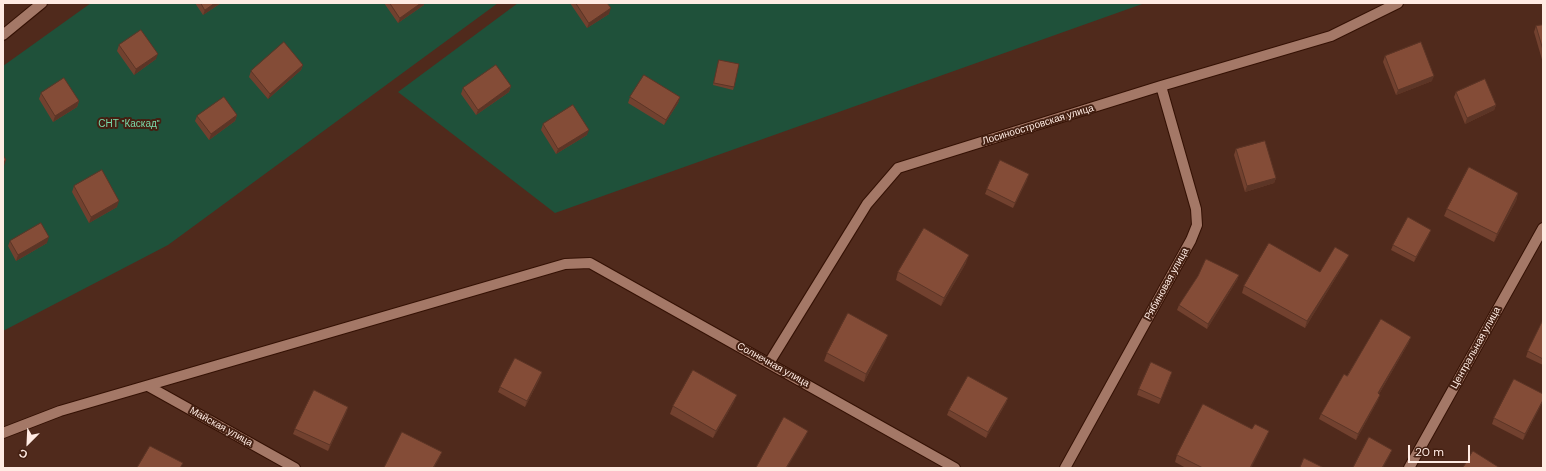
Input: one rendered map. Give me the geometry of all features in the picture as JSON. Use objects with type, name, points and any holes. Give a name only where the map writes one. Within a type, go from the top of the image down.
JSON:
[{"type":"street","points":[[3,34],[42,3]]},
{"type":"street","name":"Лосиноостровская улица","points":[[769,363],[867,204],[898,168],[1161,86],[1331,36],[1398,3]]},
{"type":"street","name":"Рябиновая улица","points":[[1065,468],[1191,240],[1197,225],[1196,209],[1161,86]]},
{"type":"street","name":"Центральная улица","points":[[1409,468],[1543,228]]},
{"type":"street","name":"Солнечная улица","points":[[148,386],[565,264],[590,263],[955,468]]},
{"type":"street","points":[[3,434],[60,411],[148,386]]},
{"type":"street","name":"Майская улица","points":[[148,386],[295,468]]},
{"type":"green space","name":"СНТ \"Каскад\"","points":[[91,3],[498,3],[168,245],[3,331],[3,66]]},
{"type":"green space","points":[[518,3],[1145,3],[555,213],[398,92]]},
{"type":"building","points":[[201,3],[215,3],[205,10]]},
{"type":"building","points":[[390,3],[421,3],[400,18]]},
{"type":"building","points":[[576,3],[607,3],[611,8],[589,23]]},
{"type":"building","points":[[1543,25],[1543,50],[1536,26]]},
{"type":"building","points":[[141,30],[158,54],[136,69],[119,45]]},
{"type":"building","points":[[284,42],[303,65],[270,94],[251,71]]},
{"type":"building","points":[[1421,42],[1434,76],[1398,90],[1385,56]]},
{"type":"building","points":[[719,60],[739,64],[734,87],[714,83]]},
{"type":"building","points":[[496,65],[511,86],[478,110],[463,88]]},
{"type":"building","points":[[644,75],[680,97],[666,120],[630,97]]},
{"type":"building","points":[[64,78],[79,101],[55,116],[41,93]]},
{"type":"building","points":[[1485,79],[1496,105],[1467,118],[1456,92]]},
{"type":"building","points":[[224,97],[237,115],[211,134],[197,116]]},
{"type":"building","points":[[573,105],[589,130],[558,149],[543,124]]},
{"type":"building","points":[[1265,141],[1276,178],[1247,186],[1236,149]]},
{"type":"building","points":[[3,155],[6,160],[3,162]]},
{"type":"building","points":[[1000,160],[1029,174],[1015,203],[987,189]]},
{"type":"building","points":[[1469,167],[1518,193],[1497,234],[1447,209]]},
{"type":"building","points":[[102,170],[119,201],[91,217],[74,186]]},
{"type":"building","points":[[1408,217],[1431,230],[1416,257],[1393,245]]},
{"type":"building","points":[[41,223],[49,237],[18,255],[10,241]]},
{"type":"building","points":[[924,228],[969,255],[944,298],[898,272]]},
{"type":"building","points":[[1269,243],[1320,272],[1335,247],[1349,255],[1307,321],[1244,286]]},
{"type":"building","points":[[1206,259],[1239,275],[1208,324],[1179,305],[1198,276]]},
{"type":"building","points":[[848,313],[888,335],[866,374],[827,353]]},
{"type":"building","points":[[1381,319],[1411,337],[1378,393],[1380,395],[1358,434],[1321,414],[1344,374],[1347,376]]},
{"type":"building","points":[[1543,320],[1543,359],[1528,351]]},
{"type":"building","points":[[515,358],[542,372],[527,401],[500,387]]},
{"type":"building","points":[[1151,362],[1172,372],[1161,399],[1139,389]]},
{"type":"building","points":[[693,370],[737,395],[716,431],[673,406]]},
{"type":"building","points":[[968,376],[1008,398],[988,432],[949,410]]},
{"type":"building","points":[[1514,379],[1543,394],[1543,400],[1525,434],[1494,418]]},
{"type":"building","points":[[314,390],[348,407],[330,445],[295,429]]},
{"type":"building","points":[[1203,404],[1252,429],[1255,424],[1269,431],[1250,468],[1203,468],[1177,455]]},
{"type":"building","points":[[784,417],[808,431],[786,468],[756,468]]},
{"type":"building","points":[[402,432],[442,452],[433,468],[384,468]]},
{"type":"building","points":[[1369,437],[1392,450],[1382,468],[1353,468]]},
{"type":"building","points":[[150,446],[183,463],[180,468],[137,468]]},
{"type":"building","points":[[1473,451],[1500,468],[1463,468]]},
{"type":"building","points":[[1304,458],[1324,468],[1300,468]]}]
